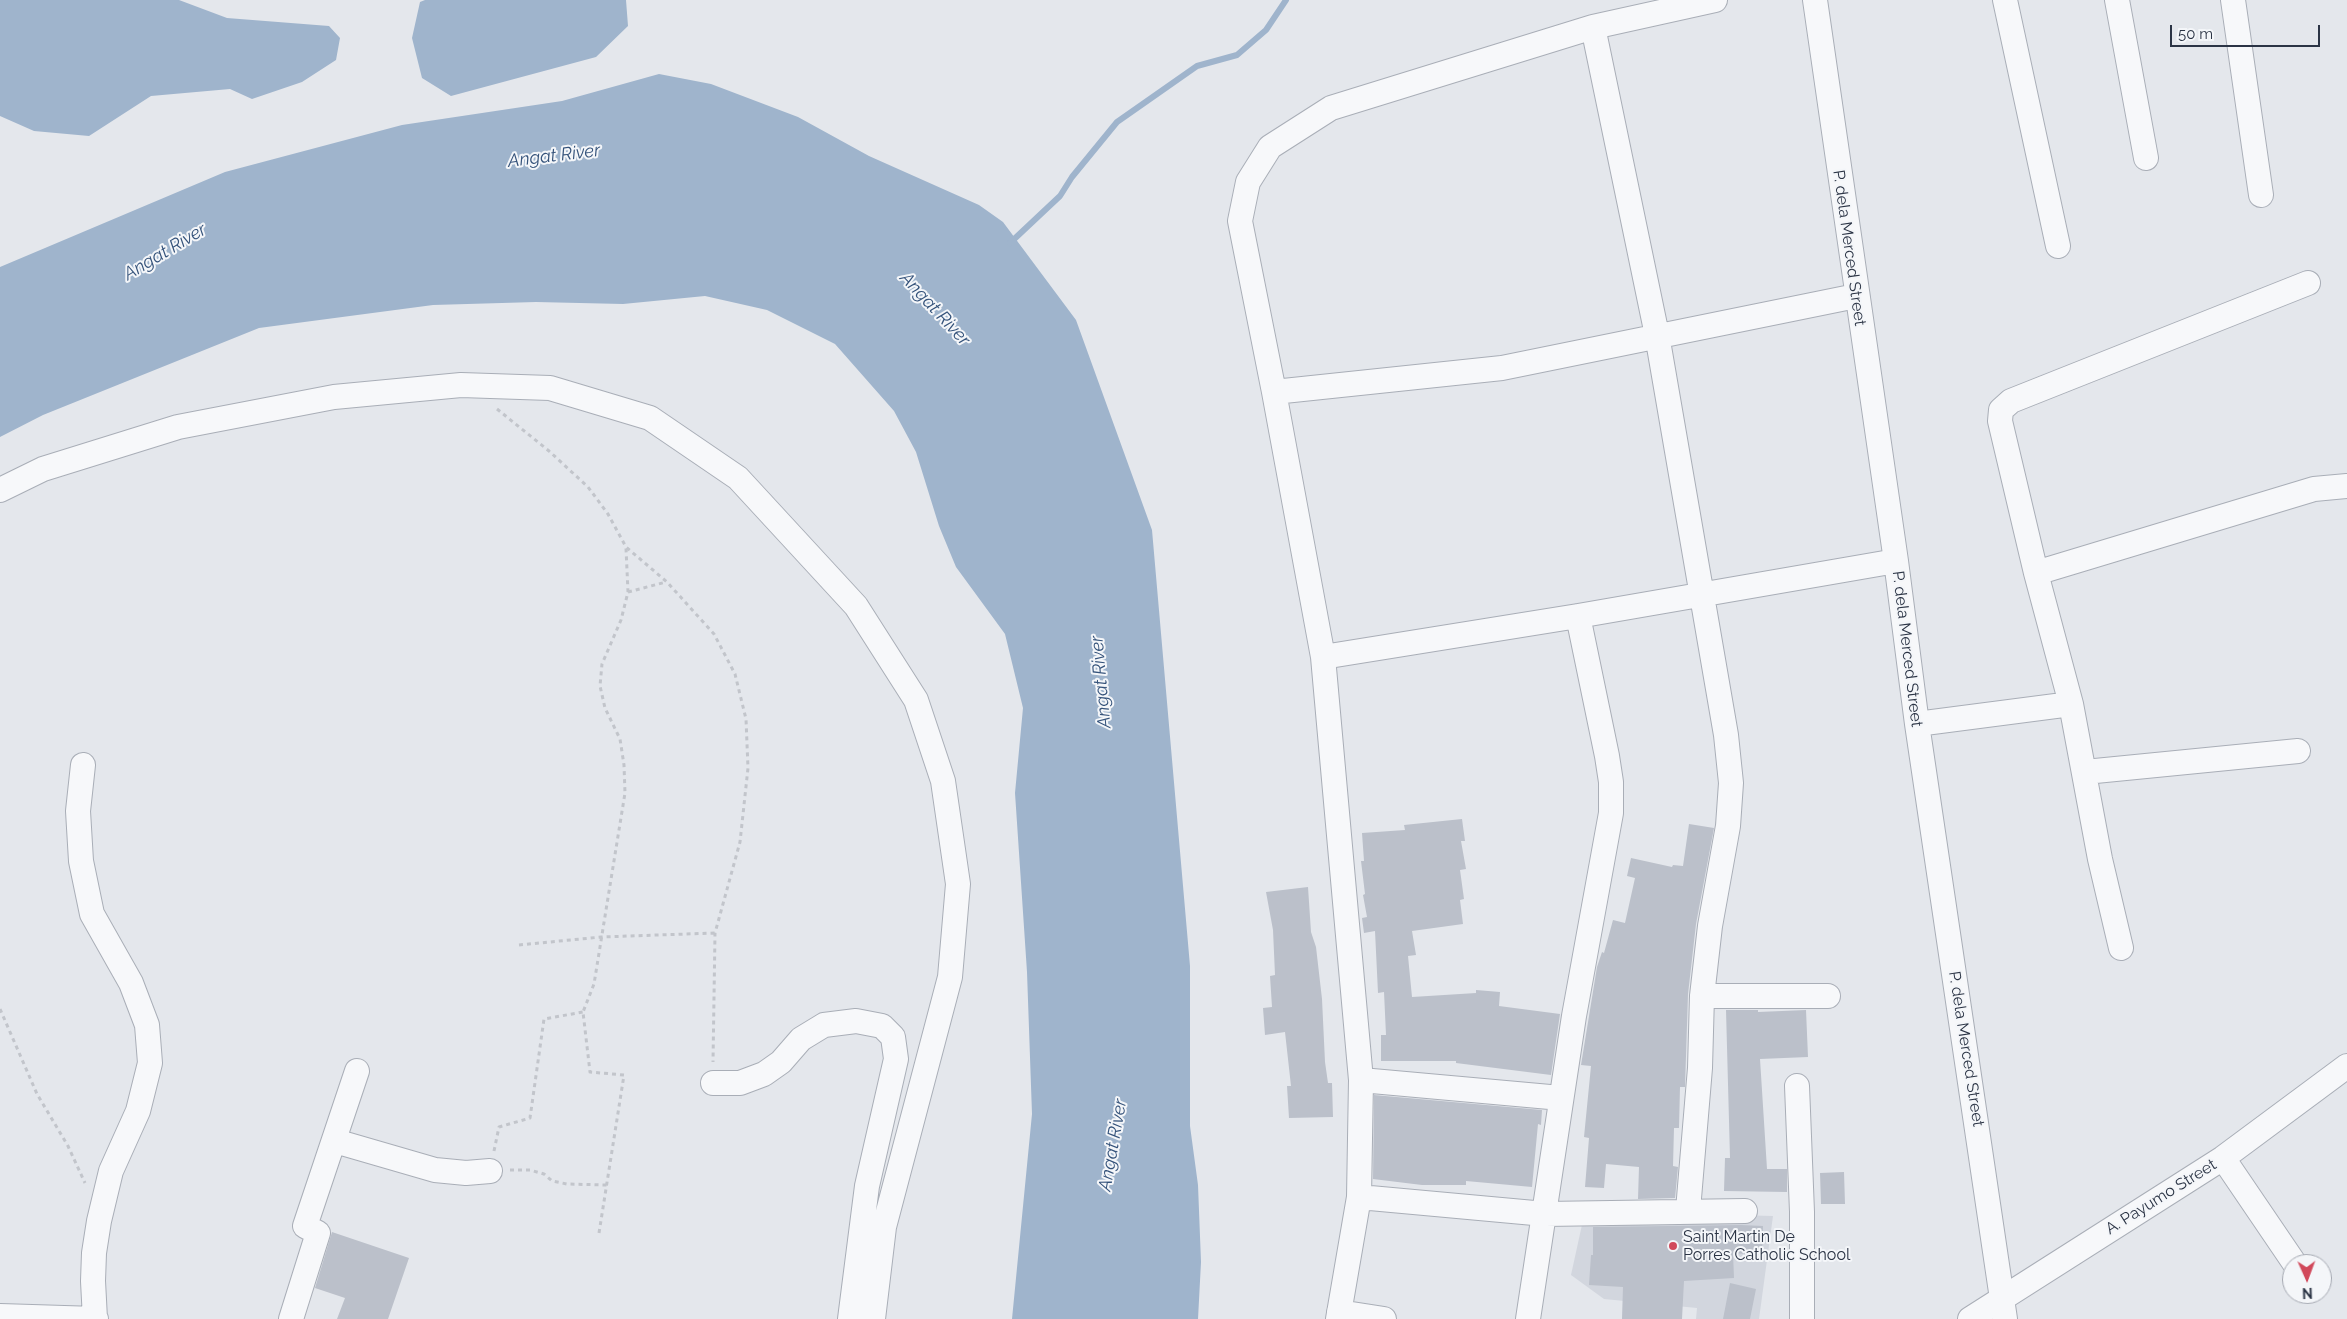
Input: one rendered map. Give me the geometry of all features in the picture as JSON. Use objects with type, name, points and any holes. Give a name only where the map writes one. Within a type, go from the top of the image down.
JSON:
[{"type":"street","points":[[1384,1319],[1338,1316],[1359,1197],[1361,1080],[1323,657],[1240,221],[1248,182],[1270,147],[1331,108],[1593,27],[1715,0]]},
{"type":"street","name":"P. dela Merced Street","points":[[1814,0],[1896,561],[1917,724],[2004,1308]]},
{"type":"street","points":[[2005,0],[2058,246]]},
{"type":"street","points":[[2117,0],[2146,158]]},
{"type":"street","points":[[2233,0],[2261,195]]},
{"type":"street","points":[[1593,27],[1657,335],[1700,596],[1726,735],[1731,783],[1728,826],[1710,926],[1702,996],[1700,1068],[1688,1210]]},
{"type":"street","points":[[2121,948],[2100,859],[2086,772],[2071,704],[2036,573],[2000,421],[2001,410],[2011,401],[2308,283]]},
{"type":"street","points":[[1274,392],[1502,368],[1856,296]]},
{"type":"street","points":[[0,490],[43,469],[178,427],[334,397],[461,385],[550,388],[650,418],[738,478],[856,606],[916,700],[943,780],[958,884],[950,977],[884,1227],[873,1319]]},
{"type":"street","points":[[2036,573],[2314,489],[2347,486]]},
{"type":"street","points":[[1323,657],[1700,596],[1896,561]]},
{"type":"street","points":[[1528,1319],[1561,1098],[1611,813],[1611,782],[1607,756],[1578,616]]},
{"type":"street","points":[[1917,724],[2071,704]]},
{"type":"street","points":[[2086,772],[2298,752]]},
{"type":"street","points":[[0,1316],[96,1319],[93,1272],[99,1221],[111,1171],[138,1111],[150,1063],[147,1025],[131,983],[92,914],[81,861],[78,821],[83,766]]},
{"type":"street","points":[[1702,996],[1828,996]]},
{"type":"street","points":[[713,1083],[740,1082],[764,1074],[781,1062],[802,1039],[824,1025],[856,1022],[882,1026],[893,1037],[896,1059],[867,1186],[850,1319]]},
{"type":"street","name":"A. Payumo Street","points":[[1970,1319],[2004,1308],[2224,1158],[2347,1066]]},
{"type":"street","points":[[291,1319],[318,1233],[305,1226],[357,1071]]},
{"type":"street","points":[[1361,1080],[1561,1098]]},
{"type":"street","points":[[1797,1086],[1802,1212],[1802,1319]]},
{"type":"street","points":[[335,1141],[435,1170],[466,1173],[490,1171]]},
{"type":"street","points":[[2224,1158],[2288,1254]]},
{"type":"street","points":[[1359,1197],[1545,1214],[1688,1210],[1745,1211]]},
{"type":"path","points":[[493,407],[549,451],[588,487],[608,514],[626,547],[667,582],[714,634],[735,674],[746,719],[748,768],[740,842],[714,933],[713,1083]]},
{"type":"path","points":[[600,1233],[624,1075],[590,1072],[583,1012],[594,984],[625,793],[620,739],[605,708],[600,686],[602,664],[621,620],[628,592],[626,547]]},
{"type":"path","points":[[628,592],[667,582]]},
{"type":"path","points":[[519,945],[601,937],[714,933]]},
{"type":"path","points":[[0,1009],[37,1094],[68,1146],[86,1185]]},
{"type":"path","points":[[583,1012],[544,1019],[530,1118],[499,1127],[490,1171],[530,1170],[544,1174],[552,1181],[567,1184],[607,1185]]},
{"type":"shaded area","name":"Saint Martin De Porres Catholic School","points":[[1585,1211],[1773,1216],[1759,1319],[1696,1319],[1697,1308],[1604,1299],[1571,1275]]},
{"type":"water","points":[[0,0],[179,0],[227,18],[329,26],[340,38],[336,60],[302,82],[252,99],[230,89],[151,96],[89,136],[34,131],[0,116]]},
{"type":"water","points":[[425,0],[626,0],[628,26],[596,57],[451,96],[422,78],[412,38],[420,2]]},
{"type":"water","name":"Angat River","points":[[659,74],[711,84],[798,117],[869,156],[979,205],[1003,222],[1076,320],[1152,530],[1190,966],[1190,1126],[1198,1185],[1201,1262],[1198,1319],[1012,1319],[1032,1114],[1027,972],[1015,793],[1023,708],[1005,634],[956,567],[939,526],[916,452],[894,411],[835,344],[767,310],[705,296],[623,304],[536,302],[433,305],[259,328],[43,415],[0,437],[0,267],[225,172],[402,125],[562,101]]},
{"type":"building","points":[[1462,819],[1465,841],[1461,841],[1466,869],[1460,870],[1464,899],[1460,900],[1463,924],[1412,931],[1416,955],[1408,956],[1412,997],[1476,993],[1476,990],[1500,992],[1499,1006],[1560,1014],[1551,1075],[1456,1063],[1456,1061],[1381,1061],[1381,1035],[1386,1035],[1384,992],[1378,993],[1375,931],[1364,933],[1362,918],[1367,917],[1363,895],[1365,894],[1361,861],[1364,861],[1362,833],[1405,830],[1404,825]]},
{"type":"building","points":[[1689,824],[1714,828],[1696,924],[1688,994],[1685,1087],[1680,1087],[1679,1128],[1674,1128],[1673,1166],[1678,1167],[1675,1198],[1638,1199],[1639,1167],[1606,1164],[1604,1188],[1585,1187],[1589,1138],[1584,1137],[1591,1066],[1581,1065],[1597,967],[1602,952],[1604,953],[1613,920],[1625,923],[1635,878],[1627,876],[1631,858],[1672,867],[1673,865],[1683,866]]},
{"type":"building","points":[[1308,887],[1311,932],[1316,947],[1322,999],[1325,1062],[1328,1083],[1332,1083],[1333,1117],[1289,1118],[1287,1086],[1291,1086],[1285,1032],[1265,1035],[1263,1008],[1272,1007],[1270,976],[1275,975],[1273,930],[1266,892]]},
{"type":"building","points":[[1726,1010],[1758,1010],[1758,1012],[1806,1010],[1808,1057],[1760,1059],[1767,1169],[1787,1169],[1787,1192],[1724,1191],[1725,1158],[1730,1158]]},
{"type":"building","points":[[1374,1095],[1542,1110],[1541,1125],[1538,1124],[1532,1187],[1466,1181],[1466,1185],[1422,1185],[1373,1179]]},
{"type":"building","points":[[1844,1172],[1845,1204],[1821,1204],[1820,1173]]},
{"type":"building","points":[[1763,1226],[1762,1255],[1733,1253],[1734,1278],[1684,1281],[1682,1319],[1622,1319],[1623,1287],[1589,1285],[1591,1255],[1593,1255],[1593,1227]]},
{"type":"building","points":[[332,1232],[409,1258],[388,1319],[337,1319],[345,1298],[315,1288]]},
{"type":"building","points":[[1730,1283],[1756,1289],[1750,1319],[1723,1319]]},
{"type":"waterway","points":[[1010,243],[1060,196],[1072,177],[1117,122],[1197,66],[1237,55],[1266,30],[1286,0]]},
{"type":"place","name":"Saint Martin De Porres Catholic School","points":[[1673,1246]]}]
